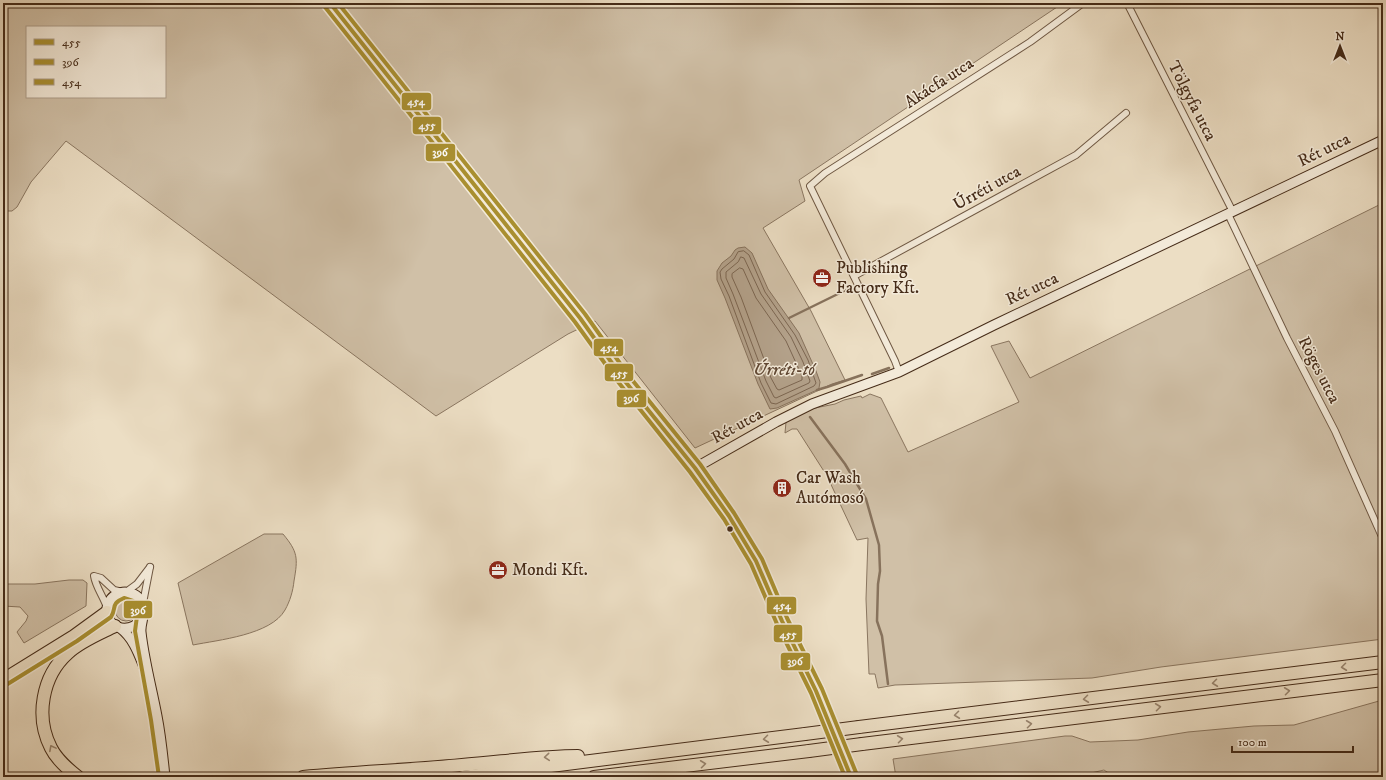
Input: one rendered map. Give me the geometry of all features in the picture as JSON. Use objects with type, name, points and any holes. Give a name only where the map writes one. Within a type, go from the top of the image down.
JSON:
[{"type":"highway","points":[[3,680],[74,636],[107,610]]},
{"type":"highway","points":[[78,777],[56,757],[47,738],[42,720],[43,700],[46,688],[54,670],[67,654],[76,646],[118,627]]},
{"type":"highway","points":[[462,777],[1383,662]]},
{"type":"highway","points":[[594,777],[1383,680]]},
{"type":"highway","points":[[303,777],[556,756],[642,754]]},
{"type":"highway","points":[[609,777],[623,773]]},
{"type":"street","points":[[330,3],[580,318],[624,380],[695,468],[730,516],[756,561],[782,621],[816,691],[851,777]]},
{"type":"street","name":"Akácfa utca","points":[[854,276],[810,186],[825,173],[1030,42],[1083,3]]},
{"type":"street","name":"Tölgyfa utca","points":[[1126,3],[1231,213]]},
{"type":"street","name":"Úrréti utca","points":[[854,276],[1076,155],[1126,113]]},
{"type":"street","name":"Rét utca","points":[[695,468],[776,422],[812,404],[899,372],[994,325],[1383,140]]},
{"type":"street","name":"Röges utca","points":[[1231,213],[1287,338],[1335,431],[1383,539]]},
{"type":"street","points":[[854,276],[899,372]]},
{"type":"street","points":[[107,610],[108,604],[114,596],[125,592],[136,584],[150,567],[143,596],[144,610],[141,632],[151,683],[165,777]]},
{"type":"street","points":[[143,605],[136,596],[114,590],[101,578],[94,576],[111,622],[132,640],[151,683]]},
{"type":"street","points":[[118,627],[126,629],[133,627],[142,619]]},
{"type":"shaded area","points":[[3,3],[1063,3],[799,180],[805,201],[763,228],[811,311],[845,380],[832,384],[695,448],[595,321],[568,334],[436,416],[66,141],[31,182],[17,207],[12,211],[3,211]]},
{"type":"shaded area","points":[[1383,203],[1383,639],[1161,667],[1092,678],[895,685],[878,688],[875,674],[869,674],[866,599],[868,538],[857,540],[827,476],[797,429],[792,429],[785,433],[786,422],[810,409],[835,404],[861,396],[862,398],[870,394],[881,398],[908,452],[1019,402],[991,346],[1009,341],[1030,378]]},
{"type":"shaded area","points":[[264,534],[283,534],[292,546],[296,556],[293,588],[290,600],[285,610],[278,618],[256,631],[193,645],[178,583]]},
{"type":"shaded area","points":[[83,580],[87,583],[86,606],[24,643],[17,632],[28,616],[20,607],[3,606],[3,584],[35,584]]},
{"type":"shaded area","points":[[126,599],[134,602],[137,610],[134,618],[126,621],[118,618],[115,610],[118,602]]},
{"type":"shaded area","points":[[1379,701],[1383,702],[1383,777],[1112,777],[1104,770],[1074,777],[896,777],[893,759],[1065,736],[1072,736],[1090,742],[1138,740],[1188,732],[1254,726],[1294,725]]},
{"type":"water","name":"Úrréti-tó","points":[[745,247],[752,253],[768,289],[799,333],[820,382],[817,390],[777,408],[770,409],[758,384],[717,280],[717,271],[722,263],[731,256],[735,250]]},
{"type":"waterway","points":[[789,318],[848,289]]},
{"type":"waterway","points":[[872,374],[889,368]]},
{"type":"waterway","points":[[817,390],[862,375]]},
{"type":"waterway","points":[[810,417],[845,464],[866,499],[879,545],[880,571],[878,584],[877,621],[882,636],[888,684]]},
{"type":"transit line","name":"455","points":[[330,3],[580,318],[624,380],[695,468],[729,516],[756,561],[782,621],[816,691],[851,777]]},
{"type":"transit line","name":"454","points":[[338,3],[585,314],[629,376],[700,464],[734,513],[762,559],[787,618],[822,689],[857,775]]},
{"type":"transit line","name":"396","points":[[325,7],[575,322],[619,383],[690,472],[724,519],[751,564],[777,624],[811,693],[845,777]]},
{"type":"transit line","name":"396","points":[[6,685],[77,641],[111,617],[115,604],[120,600],[124,598],[133,601],[138,609],[135,631],[151,720],[159,777]]},
{"type":"place","name":"Publishing Factory Kft.","points":[[822,278]]},
{"type":"place","name":"Car Wash Autómosó","points":[[782,488]]},
{"type":"place","name":"Mondi Kft.","points":[[498,570]]}]
